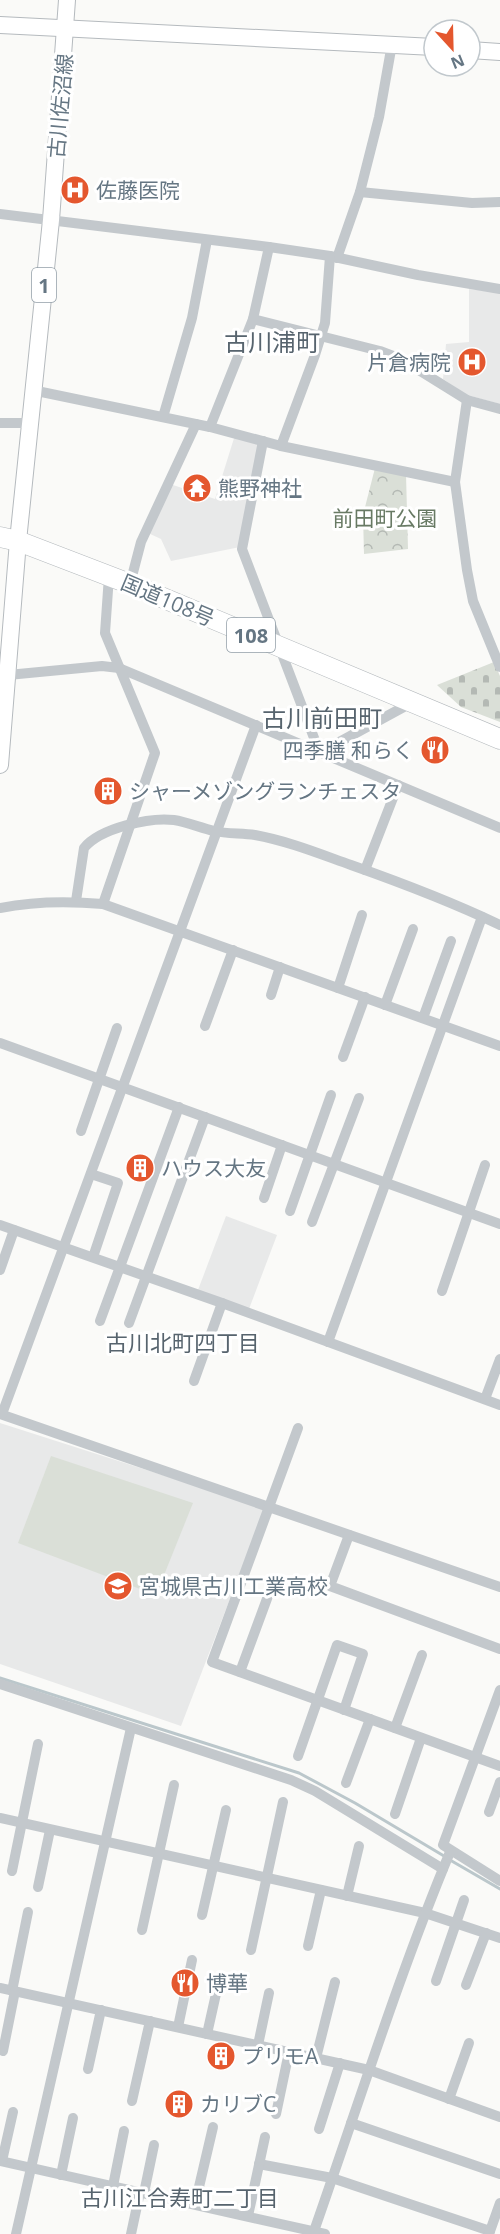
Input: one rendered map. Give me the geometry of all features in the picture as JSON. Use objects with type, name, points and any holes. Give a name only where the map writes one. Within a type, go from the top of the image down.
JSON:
[{"type":"highway","name":"国道108号","points":[[9,539],[130,584],[500,739]]},
{"type":"main road","points":[[0,25],[66,30],[67,0]]},
{"type":"main road","name":"古川佐沼線","points":[[0,765],[2,708],[8,675],[9,539],[29,423],[51,220],[66,30],[422,46]]},
{"type":"main road","points":[[482,51],[500,52]]},
{"type":"street","points":[[281,446],[321,335],[334,257],[360,192],[380,117],[392,44]]},
{"type":"street","points":[[360,192],[472,202],[500,202]]},
{"type":"street","points":[[0,214],[269,247],[500,289]]},
{"type":"street","points":[[163,417],[192,318],[207,240]]},
{"type":"street","points":[[210,427],[253,319],[269,247]]},
{"type":"street","points":[[253,319],[380,351],[401,359],[467,400],[500,409]]},
{"type":"street","points":[[32,390],[210,427],[281,446],[455,482]]},
{"type":"street","points":[[467,400],[455,482],[473,601],[500,667]]},
{"type":"street","points":[[0,423],[29,423]]},
{"type":"street","points":[[130,584],[141,542],[196,424]]},
{"type":"street","points":[[263,441],[242,549],[320,752]]},
{"type":"street","points":[[103,904],[155,753],[105,633],[109,576]]},
{"type":"street","points":[[8,675],[102,666],[119,668],[500,828]]},
{"type":"street","points":[[320,752],[411,703]]},
{"type":"street","points":[[256,725],[215,831],[124,1088],[1,1414],[500,1587]]},
{"type":"street","points":[[366,870],[398,785]]},
{"type":"street","points":[[76,901],[84,848],[88,843],[102,834],[130,825],[154,820],[174,820],[215,831],[255,835],[297,846],[432,894],[500,926]]},
{"type":"street","points":[[0,908],[29,902],[76,901],[103,904],[500,1046]]},
{"type":"street","points":[[338,987],[362,915]]},
{"type":"street","points":[[328,1342],[482,917]]},
{"type":"street","points":[[385,1005],[413,929]]},
{"type":"street","points":[[423,1018],[451,941]]},
{"type":"street","points":[[205,1026],[233,950]]},
{"type":"street","points":[[271,995],[280,967]]},
{"type":"street","points":[[344,1056],[365,997]]},
{"type":"street","points":[[81,1131],[117,1028]]},
{"type":"street","points":[[0,1043],[500,1224]]},
{"type":"street","points":[[290,1211],[331,1095]]},
{"type":"street","points":[[312,1221],[336,1164],[359,1098]]},
{"type":"street","points":[[100,1321],[179,1107]]},
{"type":"street","points":[[129,1323],[205,1117]]},
{"type":"street","points":[[264,1198],[282,1145]]},
{"type":"street","points":[[442,1291],[485,1165]]},
{"type":"street","points":[[92,1174],[118,1183],[93,1257]]},
{"type":"street","points":[[0,1225],[222,1303],[500,1405]]},
{"type":"street","points":[[0,1270],[14,1230]]},
{"type":"street","points":[[194,1381],[222,1303]]},
{"type":"street","points":[[485,1399],[500,1359]]},
{"type":"street","points":[[298,1428],[212,1662],[500,1766]]},
{"type":"street","points":[[349,1535],[330,1586],[500,1649]]},
{"type":"street","points":[[240,1672],[268,1596]]},
{"type":"street","points":[[298,1756],[337,1645],[363,1654],[344,1710]]},
{"type":"street","points":[[395,1728],[422,1655]]},
{"type":"street","points":[[0,1684],[291,1780],[315,1791],[444,1867]]},
{"type":"street","points":[[500,1690],[442,1845],[500,1881]]},
{"type":"street","points":[[346,1783],[370,1719]]},
{"type":"street","points":[[16,2234],[131,1728]]},
{"type":"street","points":[[395,1814],[422,1738]]},
{"type":"street","points":[[12,1870],[38,1744]]},
{"type":"street","points":[[489,1812],[500,1782]]},
{"type":"street","points":[[142,1930],[174,1785]]},
{"type":"street","points":[[252,1950],[283,1802]]},
{"type":"street","points":[[202,1915],[225,1810]]},
{"type":"street","points":[[0,1818],[425,1913],[500,1938]]},
{"type":"street","points":[[38,1887],[50,1830]]},
{"type":"street","points":[[347,1896],[359,1846]]},
{"type":"street","points":[[314,2232],[425,1913],[450,1852]]},
{"type":"street","points":[[308,1946],[321,1890]]},
{"type":"street","points":[[435,1981],[464,1900]]},
{"type":"street","points":[[3,2051],[28,1912]]},
{"type":"street","points":[[466,1985],[486,1933]]},
{"type":"street","points":[[178,2027],[192,1960]]},
{"type":"street","points":[[207,2034],[220,1976]]},
{"type":"street","points":[[316,2058],[335,1982]]},
{"type":"street","points":[[0,1988],[369,2070],[500,2117]]},
{"type":"street","points":[[258,2045],[269,1993]]},
{"type":"street","points":[[88,2069],[101,2010]]},
{"type":"street","points":[[132,2102],[150,2021]]},
{"type":"street","points":[[449,2099],[469,2043]]},
{"type":"street","points":[[276,2114],[289,2052]]},
{"type":"street","points":[[319,2129],[340,2063]]},
{"type":"street","points":[[13,2112],[1,2161],[325,2234]]},
{"type":"street","points":[[61,2175],[73,2118]]},
{"type":"street","points":[[351,2122],[500,2174]]},
{"type":"street","points":[[195,2204],[213,2127]]},
{"type":"street","points":[[113,2186],[124,2131]]},
{"type":"street","points":[[248,2216],[265,2137]]},
{"type":"street","points":[[131,2234],[154,2145]]},
{"type":"street","points":[[259,2164],[332,2178],[489,2233],[500,2203]]},
{"type":"shaded area","name":"片倉病院","points":[[469,289],[500,292],[500,404],[467,395],[443,379],[446,344],[469,342]]},
{"type":"shaded area","points":[[235,435],[261,443],[240,547],[171,561],[161,539],[148,533],[170,484],[215,499]]},
{"type":"shaded area","points":[[226,1216],[277,1235],[249,1309],[198,1290]]},
{"type":"shaded area","name":"宮城県古川工業高校","points":[[0,1423],[265,1508],[181,1726],[0,1664]]},
{"type":"green space","name":"前田町公園","points":[[375,468],[406,474],[408,549],[364,554],[363,515]]},
{"type":"green space","points":[[494,662],[500,676],[500,722],[461,707],[437,685]]},
{"type":"green space","points":[[51,1456],[193,1503],[156,1595],[18,1543]]},
{"type":"waterway","points":[[0,1678],[299,1773],[444,1856]]},
{"type":"waterway","points":[[450,1860],[500,1889]]},
{"type":"place","name":"佐藤医院","points":[[75,190]]},
{"type":"place","name":"片倉病院","points":[[472,362]]},
{"type":"place","name":"熊野神社","points":[[197,488]]},
{"type":"place","name":"四季膳 和らく","points":[[435,750]]},
{"type":"place","name":"シャーメゾングランチェスタ","points":[[108,791]]},
{"type":"place","name":"ハウス大友","points":[[140,1168]]},
{"type":"place","name":"宮城県古川工業高校","points":[[118,1586]]},
{"type":"place","name":"博華","points":[[185,1983]]},
{"type":"place","name":"プリモA","points":[[221,2056]]},
{"type":"place","name":"カリブC","points":[[179,2104]]},
{"type":"district","name":"古川浦町","points":[[272,341]]},
{"type":"district","name":"古川前田町","points":[[322,717]]},
{"type":"district","name":"古川北町四丁目","points":[[183,1342]]},
{"type":"district","name":"古川江合寿町二丁目","points":[[180,2197]]}]
